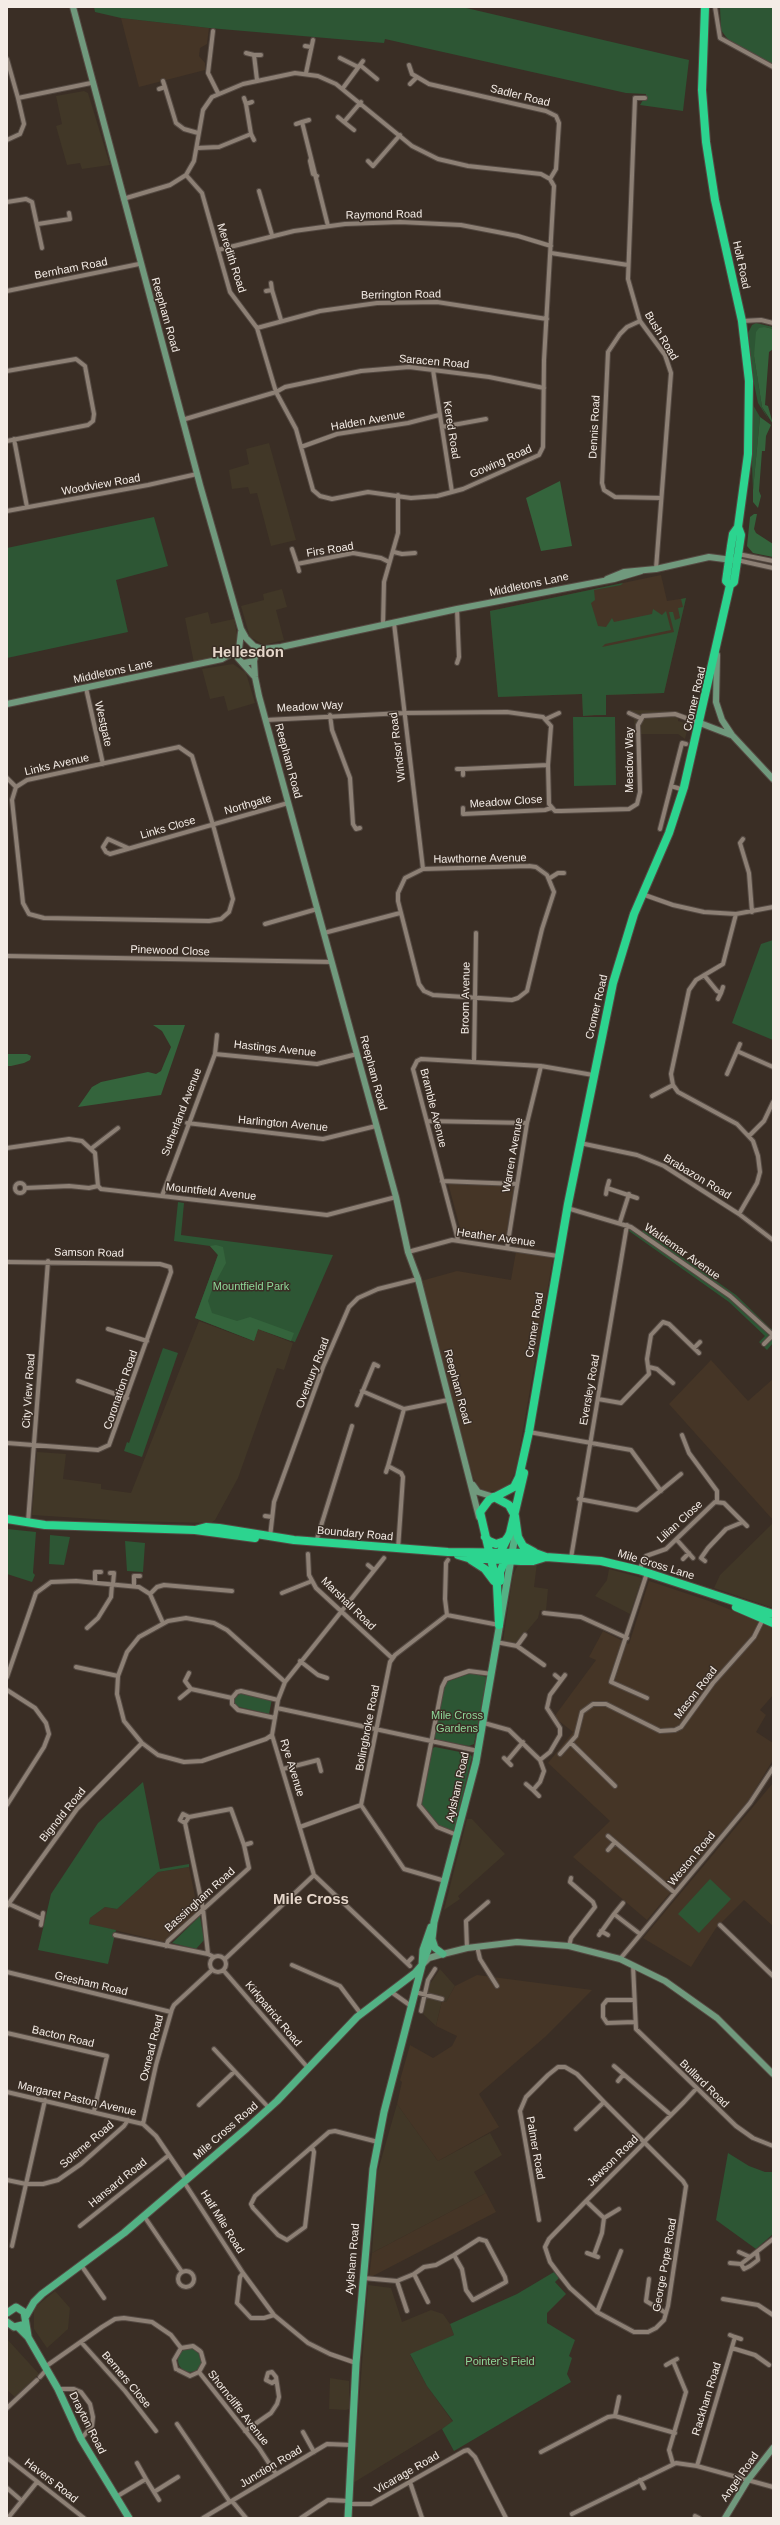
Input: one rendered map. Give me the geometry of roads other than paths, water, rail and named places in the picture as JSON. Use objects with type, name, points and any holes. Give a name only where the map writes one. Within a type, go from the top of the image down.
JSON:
[{"type":"highway","name":"Holt Road","points":[[705,7],[702,83],[706,145],[742,321],[746,350],[749,407],[746,477],[738,527],[733,534],[733,556]]},
{"type":"highway","name":"Cromer Road","points":[[494,1497],[506,1493],[516,1484],[529,1432],[558,1256],[593,1075],[613,983],[642,894],[669,833],[684,790],[717,650],[730,585],[734,582],[733,556]]},
{"type":"highway","name":"Cromer Road","points":[[503,1556],[513,1531],[525,1467],[526,1444]]},
{"type":"highway","name":"Reepham Road","points":[[494,1497],[509,1504],[515,1516]]},
{"type":"highway","points":[[480,1518],[482,1506],[494,1497]]},
{"type":"highway","name":"Reepham Road","points":[[480,1518],[485,1536],[503,1556],[497,1585],[499,1602]]},
{"type":"highway","name":"Boundary Road","points":[[7,1519],[45,1525],[195,1530],[206,1527],[227,1529],[266,1537],[398,1549],[468,1558],[503,1556]]},
{"type":"highway","points":[[485,1536],[492,1543],[500,1544],[513,1531],[522,1544],[535,1553]]},
{"type":"highway","name":"Boundary Road","points":[[448,1556],[477,1548],[485,1536]]},
{"type":"highway","name":"Mile Cross Lane","points":[[503,1556],[535,1553],[546,1557],[602,1561],[643,1571],[767,1615],[773,1623]]},
{"type":"highway","name":"Boundary Road","points":[[448,1556],[503,1556]]},
{"type":"highway","points":[[499,1625],[500,1572],[503,1556],[546,1557]]},
{"type":"highway","points":[[468,1558],[485,1569],[497,1585]]},
{"type":"main road","name":"Cromer Road","points":[[503,1556],[513,1531]]},
{"type":"main road","name":"Aylsham Road","points":[[422,1965],[432,1939],[434,1922],[458,1835],[484,1723],[499,1625],[503,1556]]},
{"type":"main road","name":"Aylsham Road","points":[[348,2518],[356,2363],[371,2185],[378,2142],[422,1965],[426,1937],[434,1922]]},
{"type":"main road","points":[[432,1939],[434,1947],[443,1954]]},
{"type":"main road","name":"Mile Cross Road","points":[[15,2308],[34,2302],[81,2266],[185,2181],[269,2108],[361,2014],[422,1965]]},
{"type":"main road","name":"Mile Cross Road","points":[[26,2318],[34,2302]]},
{"type":"main road","points":[[7,2303],[15,2308],[21,2309],[26,2318],[13,2328]]},
{"type":"main road","points":[[7,2313],[15,2308]]},
{"type":"main road","name":"Drayton Road","points":[[26,2318],[28,2337],[58,2389],[81,2439],[129,2518]]},
{"type":"main road","name":"Drayton Road","points":[[7,2322],[13,2328],[28,2337]]},
{"type":"street","name":"Reepham Road","points":[[73,7],[91,83],[109,140],[139,264],[197,474],[241,629],[253,645],[256,659],[255,677],[266,720],[396,1197],[408,1252],[418,1278],[448,1400],[480,1518]]},
{"type":"street","points":[[716,7],[720,38],[773,67]]},
{"type":"street","points":[[213,30],[208,73],[218,93]]},
{"type":"street","points":[[212,38],[218,38]]},
{"type":"street","points":[[306,73],[313,40]]},
{"type":"street","points":[[305,46],[311,48]]},
{"type":"street","points":[[246,53],[261,55]]},
{"type":"street","points":[[254,55],[257,80]]},
{"type":"street","points":[[340,58],[360,64],[377,79]]},
{"type":"street","points":[[7,59],[24,124],[20,134],[7,140]]},
{"type":"street","points":[[343,88],[360,64]]},
{"type":"street","points":[[409,65],[409,70],[416,78],[410,84]]},
{"type":"street","points":[[123,199],[170,185],[186,175],[194,160],[203,110],[207,102],[218,93],[257,80],[284,74],[306,73],[329,80],[343,88],[400,135],[425,153],[445,161],[541,174],[550,179]]},
{"type":"street","name":"Sadler Road","points":[[416,78],[429,84],[553,114],[559,123],[556,169],[550,179]]},
{"type":"street","points":[[163,82],[176,123],[184,129],[198,134]]},
{"type":"street","points":[[18,98],[91,83]]},
{"type":"street","points":[[159,89],[165,87]]},
{"type":"street","points":[[244,98],[251,134],[254,140]]},
{"type":"street","name":"Bush Road","points":[[645,98],[635,98],[628,279],[640,321],[665,355],[671,373],[656,569]]},
{"type":"street","points":[[246,104],[252,102]]},
{"type":"street","points":[[344,122],[361,102]]},
{"type":"street","points":[[338,117],[354,130]]},
{"type":"street","points":[[296,124],[309,120]]},
{"type":"street","points":[[302,122],[312,157],[310,161],[313,174],[317,176],[328,226]]},
{"type":"street","points":[[196,148],[219,147],[251,134]]},
{"type":"street","points":[[373,166],[400,135]]},
{"type":"street","points":[[368,161],[378,170]]},
{"type":"street","name":"Meredith Road","points":[[186,175],[202,193],[233,298],[257,328],[276,392]]},
{"type":"street","name":"Gowing Road","points":[[276,392],[296,429],[315,493],[332,499],[368,492],[423,497],[452,492],[539,455],[543,447],[544,388],[554,191],[550,179]]},
{"type":"street","points":[[260,191],[272,236]]},
{"type":"street","points":[[7,202],[26,199],[32,202],[42,248]]},
{"type":"street","points":[[38,224],[70,219],[69,213]]},
{"type":"street","name":"Raymond Road","points":[[218,250],[272,236],[328,226],[371,223],[446,224],[518,236],[551,246]]},
{"type":"street","points":[[551,253],[628,265]]},
{"type":"street","name":"Bernham Road","points":[[7,290],[139,264]]},
{"type":"street","points":[[270,283],[281,320]]},
{"type":"street","points":[[266,291],[272,290]]},
{"type":"street","name":"Berrington Road","points":[[257,328],[281,320],[348,306],[412,302],[475,307],[547,319]]},
{"type":"street","points":[[742,321],[761,320],[773,323]]},
{"type":"street","name":"Dennis Road","points":[[640,321],[623,331],[611,345],[608,352],[602,483],[604,490],[615,497],[661,498]]},
{"type":"street","points":[[7,371],[76,359],[85,366],[94,414],[93,421],[88,425],[7,440]]},
{"type":"street","name":"Saracen Road","points":[[276,392],[299,384],[373,369],[409,367],[489,377],[544,388]]},
{"type":"street","name":"Kered Road","points":[[433,370],[452,492]]},
{"type":"street","points":[[182,420],[276,392]]},
{"type":"street","name":"Halden Avenue","points":[[301,447],[337,434],[408,423],[439,415]]},
{"type":"street","points":[[442,427],[486,419]]},
{"type":"street","points":[[14,439],[27,507]]},
{"type":"street","name":"Woodview Road","points":[[7,510],[148,485],[197,474]]},
{"type":"street","points":[[383,625],[384,582],[389,562],[394,552],[398,533],[398,495]]},
{"type":"street","name":"Firs Road","points":[[292,549],[299,571]]},
{"type":"street","points":[[394,552],[402,554],[415,553]]},
{"type":"street","name":"Firs Road","points":[[297,564],[353,553],[381,558],[389,562]]},
{"type":"street","name":"Middletons Lane","points":[[256,659],[270,649],[457,609],[495,604],[641,571],[717,556],[733,556]]},
{"type":"street","points":[[733,556],[773,561]]},
{"type":"street","points":[[733,556],[773,568]]},
{"type":"street","points":[[457,609],[459,657],[457,663]]},
{"type":"street","name":"Windsor Road","points":[[394,623],[403,713],[423,869]]},
{"type":"street","name":"Reepham Road","points":[[241,629],[238,649],[242,662],[255,677]]},
{"type":"street","points":[[238,649],[244,644],[253,645]]},
{"type":"street","name":"Middletons Lane","points":[[253,645],[270,649]]},
{"type":"street","name":"Middletons Lane","points":[[7,704],[222,659],[238,649]]},
{"type":"street","points":[[717,650],[716,702],[722,720],[732,735],[773,779]]},
{"type":"street","name":"Middletons Lane","points":[[222,659],[242,662]]},
{"type":"street","points":[[242,662],[256,659]]},
{"type":"street","name":"Westgate","points":[[86,688],[103,764]]},
{"type":"street","name":"Meadow Way","points":[[266,720],[330,715],[507,712],[546,719]]},
{"type":"street","points":[[551,808],[548,765],[551,726],[546,719],[559,713]]},
{"type":"street","points":[[629,713],[640,718]]},
{"type":"street","name":"Meadow Way","points":[[551,808],[561,812],[628,809],[637,804],[639,800],[638,725],[640,718],[647,714],[676,714],[700,723]]},
{"type":"street","points":[[330,715],[332,730],[350,778],[351,817],[357,830]]},
{"type":"street","points":[[700,723],[732,735]]},
{"type":"street","points":[[662,826],[682,743],[686,744]]},
{"type":"street","name":"Links Avenue","points":[[173,748],[183,749],[192,756],[213,825],[232,899],[229,912],[221,918],[209,920],[34,917],[26,912],[23,903],[12,800],[16,786],[27,780],[173,748]]},
{"type":"street","points":[[457,769],[548,765]]},
{"type":"street","points":[[463,769],[463,775]]},
{"type":"street","points":[[8,776],[16,786]]},
{"type":"street","points":[[671,786],[684,790]]},
{"type":"street","name":"Northgate","points":[[213,825],[288,803]]},
{"type":"street","name":"Meadow Close","points":[[463,808],[463,814]]},
{"type":"street","name":"Meadow Close","points":[[457,814],[551,808]]},
{"type":"street","name":"Links Close","points":[[128,848],[108,839],[103,847],[106,852],[110,854],[213,825]]},
{"type":"street","points":[[735,847],[740,844],[743,839]]},
{"type":"street","points":[[740,844],[749,873],[752,912]]},
{"type":"street","name":"Hawthorne Avenue","points":[[529,866],[542,870],[550,878],[554,895],[542,928],[527,992],[512,1000],[433,995],[424,991],[419,984],[400,913],[398,893],[400,885],[411,873],[423,869],[529,866]]},
{"type":"street","points":[[550,878],[558,873],[564,873]]},
{"type":"street","points":[[642,894],[685,909],[736,914],[773,907]]},
{"type":"street","points":[[265,924],[317,909]]},
{"type":"street","points":[[324,933],[400,913]]},
{"type":"street","points":[[736,914],[723,964],[696,980],[689,990],[671,1074],[673,1085],[682,1095],[737,1124],[749,1136],[757,1152],[760,1172],[757,1183],[739,1214]]},
{"type":"street","name":"Broom Avenue","points":[[474,1062],[476,933]]},
{"type":"street","name":"Pinewood Close","points":[[7,956],[332,962]]},
{"type":"street","points":[[704,975],[721,993]]},
{"type":"street","points":[[718,999],[723,988]]},
{"type":"street","name":"Sutherland Avenue","points":[[162,1196],[187,1123],[215,1054],[217,1035]]},
{"type":"street","points":[[727,1074],[740,1044]]},
{"type":"street","points":[[737,1051],[773,1067]]},
{"type":"street","name":"Hastings Avenue","points":[[215,1054],[317,1064],[357,1054]]},
{"type":"street","name":"Bramble Avenue","points":[[458,1240],[413,1069],[414,1064],[421,1060],[541,1066],[593,1075]]},
{"type":"street","name":"Warren Avenue","points":[[507,1248],[527,1123],[541,1066]]},
{"type":"street","points":[[652,1096],[673,1085]]},
{"type":"street","points":[[749,1136],[764,1121],[773,1102]]},
{"type":"street","points":[[427,1121],[527,1123]]},
{"type":"street","name":"Harlington Avenue","points":[[187,1123],[323,1139],[376,1126]]},
{"type":"street","points":[[92,1148],[118,1128]]},
{"type":"street","points":[[7,1148],[69,1139],[82,1140],[92,1148],[97,1158],[98,1186]]},
{"type":"street","name":"Brabazon Road","points":[[580,1142],[632,1154],[664,1166],[739,1214],[773,1240]]},
{"type":"street","points":[[442,1181],[517,1184]]},
{"type":"street","points":[[606,1194],[609,1181]]},
{"type":"street","name":"Mountfield Avenue","points":[[25,1188],[69,1186],[89,1188],[98,1186],[102,1189],[327,1215],[396,1197]]},
{"type":"street","points":[[607,1188],[629,1194],[637,1198]]},
{"type":"street","points":[[620,1222],[629,1194]]},
{"type":"street","name":"Waldemar Avenue","points":[[567,1208],[627,1225],[734,1300],[772,1336],[764,1344]]},
{"type":"street","name":"Eversley Road","points":[[571,1558],[589,1442],[598,1399],[627,1225]]},
{"type":"street","name":"Heather Avenue","points":[[408,1252],[458,1240],[558,1256]]},
{"type":"street","name":"Samson Road","points":[[7,1262],[48,1261],[160,1264],[170,1267]]},
{"type":"street","name":"City View Road","points":[[28,1522],[48,1261]]},
{"type":"street","name":"Coronation Road","points":[[7,1443],[98,1450],[106,1448],[112,1442],[171,1276],[170,1267]]},
{"type":"street","name":"Overbury Road","points":[[266,1537],[272,1518],[274,1502],[323,1368],[349,1307],[358,1298],[378,1289],[418,1278]]},
{"type":"street","points":[[598,1399],[621,1402],[649,1374],[650,1367],[647,1360],[650,1335],[663,1322],[669,1324],[698,1353]]},
{"type":"street","points":[[108,1329],[147,1342]]},
{"type":"street","points":[[694,1348],[700,1342]]},
{"type":"street","points":[[357,1405],[374,1364]]},
{"type":"street","points":[[650,1367],[657,1369],[673,1383]]},
{"type":"street","points":[[78,1381],[127,1398]]},
{"type":"street","points":[[362,1391],[404,1409],[448,1400]]},
{"type":"street","points":[[386,1472],[404,1409]]},
{"type":"street","points":[[316,1542],[352,1426]]},
{"type":"street","points":[[529,1432],[630,1450],[660,1491]]},
{"type":"street","name":"Lilian Close","points":[[647,1698],[611,1682],[627,1638],[646,1556],[662,1551],[677,1540],[717,1502],[717,1491],[685,1443],[682,1435]]},
{"type":"street","points":[[685,1443],[690,1442]]},
{"type":"street","points":[[388,1466],[401,1473],[403,1477],[398,1549]]},
{"type":"street","points":[[580,1499],[637,1510],[680,1474]]},
{"type":"street","name":"Reepham Road","points":[[469,1476],[474,1489],[494,1497]]},
{"type":"street","name":"Lilian Close","points":[[717,1502],[724,1504],[747,1526]]},
{"type":"street","points":[[265,1516],[272,1518]]},
{"type":"street","points":[[705,1561],[699,1556],[726,1529],[743,1522]]},
{"type":"street","points":[[677,1540],[693,1558]]},
{"type":"street","points":[[683,1559],[689,1553]]},
{"type":"street","name":"Marshall Road","points":[[308,1554],[309,1575],[312,1581],[340,1611],[392,1658]]},
{"type":"street","points":[[447,1615],[445,1599],[446,1563],[448,1556]]},
{"type":"street","name":"Rye Avenue","points":[[314,1875],[272,1735],[278,1700],[285,1682],[300,1661],[384,1558]]},
{"type":"street","points":[[368,1565],[374,1570]]},
{"type":"street","points":[[90,1572],[101,1572]]},
{"type":"street","points":[[95,1572],[95,1582]]},
{"type":"street","points":[[87,1628],[98,1618],[111,1597],[113,1584],[112,1573],[120,1574]]},
{"type":"street","points":[[134,1586],[132,1576],[140,1576]]},
{"type":"street","points":[[7,1677],[38,1590],[58,1580],[134,1586],[150,1594],[164,1623]]},
{"type":"street","points":[[282,1593],[312,1581]]},
{"type":"street","points":[[150,1594],[157,1587],[164,1585],[232,1591]]},
{"type":"street","points":[[544,1613],[581,1617],[627,1638]]},
{"type":"street","points":[[392,1658],[447,1615],[499,1625]]},
{"type":"street","name":"Mason Road","points":[[560,1754],[571,1744],[579,1730],[579,1717],[582,1712],[593,1704],[606,1704],[660,1731],[675,1730],[681,1727],[712,1683],[754,1637],[767,1615]]},
{"type":"street","points":[[272,1735],[266,1739],[193,1762],[173,1760],[158,1755],[142,1743],[124,1721],[119,1707],[117,1694],[118,1676],[124,1658],[132,1645],[151,1629],[164,1623],[186,1618],[214,1623],[236,1637],[285,1682]]},
{"type":"street","points":[[517,1646],[525,1635]]},
{"type":"street","points":[[496,1642],[517,1646],[544,1665]]},
{"type":"street","name":"Bolingbroke Road","points":[[361,1805],[392,1658]]},
{"type":"street","points":[[300,1661],[318,1675],[327,1678]]},
{"type":"street","points":[[76,1667],[118,1676]]},
{"type":"street","points":[[458,1835],[437,1827],[419,1805],[443,1682],[469,1671],[492,1674]]},
{"type":"street","points":[[189,1673],[185,1681],[191,1690],[232,1698]]},
{"type":"street","points":[[555,1675],[561,1680]]},
{"type":"street","points":[[540,1760],[550,1752],[560,1735],[560,1728],[547,1708],[550,1695],[565,1676]]},
{"type":"street","points":[[7,1690],[35,1708],[46,1723],[49,1734],[44,1747],[7,1805]]},
{"type":"street","points":[[180,1698],[191,1690]]},
{"type":"street","points":[[275,1718],[238,1710],[232,1704],[232,1698],[237,1692],[241,1691],[278,1700]]},
{"type":"street","points":[[277,1708],[478,1751]]},
{"type":"street","points":[[484,1723],[503,1726],[523,1742],[540,1760],[544,1768],[543,1776],[533,1790]]},
{"type":"street","points":[[511,1765],[505,1759],[523,1742]]},
{"type":"street","name":"Bignold Road","points":[[8,1905],[77,1809],[142,1743]]},
{"type":"street","points":[[571,1744],[614,1786]]},
{"type":"street","points":[[283,1769],[318,1760],[321,1771]]},
{"type":"street","name":"Weston Road","points":[[620,1959],[750,1803],[773,1768]]},
{"type":"street","points":[[526,1784],[539,1796]]},
{"type":"street","points":[[300,1827],[361,1805],[404,1869],[445,1881]]},
{"type":"street","name":"Bassingham Road","points":[[166,1946],[168,1941],[248,1868],[244,1845],[231,1809],[188,1817]]},
{"type":"street","points":[[185,1823],[180,1820],[180,1816],[183,1814],[188,1817],[185,1823],[203,1909],[208,1954]]},
{"type":"street","points":[[608,1836],[675,1893]]},
{"type":"street","points":[[608,1850],[615,1842]]},
{"type":"street","points":[[244,1845],[251,1843]]},
{"type":"street","points":[[115,1935],[208,1954],[214,1957],[225,1958],[314,1875],[410,1966]]},
{"type":"street","points":[[569,1881],[593,1902],[595,1907],[571,1938],[569,1946]]},
{"type":"street","points":[[467,1948],[466,1921],[488,1902]]},
{"type":"street","points":[[608,1935],[600,1933],[623,1903]]},
{"type":"street","points":[[8,1905],[42,1919]]},
{"type":"street","points":[[41,1925],[43,1913]]},
{"type":"street","points":[[614,1914],[640,1934]]},
{"type":"street","points":[[720,1925],[773,1976]]},
{"type":"street","points":[[422,1965],[429,1958],[467,1948],[517,1942],[569,1946],[620,1959],[679,1990],[717,2018],[773,2074]]},
{"type":"street","points":[[477,1946],[480,1959],[497,1986]]},
{"type":"street","points":[[214,1957],[210,1963],[212,1970],[218,1973],[224,1971],[227,1962],[225,1958]]},
{"type":"street","points":[[407,1963],[412,1958]]},
{"type":"street","points":[[292,1965],[340,1986],[361,2014]]},
{"type":"street","points":[[633,1965],[634,2022],[607,2023],[603,2017],[603,2005],[607,2000],[633,2000]]},
{"type":"street","points":[[421,2011],[428,1980],[435,1969]]},
{"type":"street","name":"Oxnead Road","points":[[143,2124],[174,2004],[212,1970]]},
{"type":"street","name":"Kirkpatrick Road","points":[[224,1971],[308,2068]]},
{"type":"street","name":"Gresham Road","points":[[7,1972],[171,2012]]},
{"type":"street","points":[[390,1991],[411,2006]]},
{"type":"street","points":[[415,1992],[442,1999]]},
{"type":"street","name":"Bullard Road","points":[[634,2022],[640,2034],[696,2089],[748,2135],[762,2143],[773,2146]]},
{"type":"street","name":"Bacton Road","points":[[7,2033],[107,2056],[94,2111]]},
{"type":"street","points":[[214,2049],[269,2108]]},
{"type":"street","points":[[614,2066],[671,2115]]},
{"type":"street","name":"Palmer Road","points":[[540,2220],[520,2119],[523,2104],[554,2069],[565,2067],[577,2074],[644,2142]]},
{"type":"street","points":[[199,2106],[234,2072]]},
{"type":"street","points":[[618,2080],[623,2074]]},
{"type":"street","name":"Jewson Road","points":[[545,2247],[549,2239],[696,2089]]},
{"type":"street","name":"Margaret Paston Avenue","points":[[7,2092],[94,2111],[143,2124],[149,2128],[169,2155],[185,2181]]},
{"type":"street","points":[[12,2246],[45,2100]]},
{"type":"street","points":[[576,2129],[604,2102]]},
{"type":"street","name":"Soleme Road","points":[[7,2180],[26,2184],[43,2184],[70,2173],[124,2126],[128,2120]]},
{"type":"street","points":[[312,2147],[314,2152],[306,2227],[287,2240],[278,2235],[259,2215],[253,2208],[252,2200],[291,2163],[332,2131],[378,2142]]},
{"type":"street","name":"George Pope Road","points":[[545,2247],[550,2262],[563,2279],[597,2312],[622,2327],[641,2333],[656,2328],[666,2313],[687,2192],[683,2181],[644,2142]]},
{"type":"street","name":"Hansard Road","points":[[80,2226],[169,2155]]},
{"type":"street","name":"Half Mile Road","points":[[185,2181],[244,2273],[274,2315],[308,2343],[330,2354],[356,2363]]},
{"type":"street","points":[[586,2201],[604,2218]]},
{"type":"street","points":[[604,2218],[619,2209]]},
{"type":"street","points":[[144,2215],[182,2272]]},
{"type":"street","points":[[594,2255],[602,2233],[604,2218]]},
{"type":"street","points":[[363,2278],[396,2281],[414,2274],[424,2267],[436,2265],[479,2238],[483,2239],[506,2277],[506,2282],[473,2300],[466,2290],[462,2270],[454,2255]]},
{"type":"street","points":[[730,2263],[741,2264],[773,2239]]},
{"type":"street","points":[[597,2312],[621,2251]]},
{"type":"street","points":[[740,2252],[750,2257]]},
{"type":"street","points":[[587,2253],[598,2258]]},
{"type":"street","points":[[741,2264],[744,2269],[750,2266],[758,2260],[757,2253]]},
{"type":"street","points":[[81,2266],[104,2298]]},
{"type":"street","points":[[244,2273],[240,2277],[237,2303],[251,2318],[264,2318],[274,2315]]},
{"type":"street","points":[[414,2274],[428,2302]]},
{"type":"street","points":[[649,2279],[643,2294],[648,2304],[666,2313]]},
{"type":"street","points":[[396,2281],[407,2311]]},
{"type":"street","points":[[723,2299],[758,2305],[773,2315]]},
{"type":"street","points":[[7,2408],[38,2379],[46,2368],[114,2319],[139,2318],[162,2327],[181,2348]]},
{"type":"street","points":[[730,2335],[741,2340]]},
{"type":"street","name":"Rackham Road","points":[[697,2466],[735,2337]]},
{"type":"street","name":"Berners Close","points":[[81,2342],[125,2391],[156,2430]]},
{"type":"street","name":"Shorncliffe Avenue","points":[[189,2345],[201,2352],[204,2363],[199,2372],[186,2375],[177,2369],[175,2355],[181,2348],[189,2345]]},
{"type":"street","points":[[732,2348],[755,2355],[769,2365]]},
{"type":"street","points":[[666,2365],[675,2360],[686,2392],[669,2450],[673,2464]]},
{"type":"street","name":"Shorncliffe Avenue","points":[[199,2372],[276,2474]]},
{"type":"street","points":[[245,2431],[271,2413],[277,2404],[279,2397],[275,2381]]},
{"type":"street","points":[[58,2389],[74,2389],[81,2392],[90,2404],[93,2417],[92,2426],[88,2433],[81,2439]]},
{"type":"street","points":[[616,2416],[619,2397]]},
{"type":"street","points":[[541,2452],[608,2417],[616,2416],[675,2432]]},
{"type":"street","points":[[177,2424],[231,2502],[246,2518]]},
{"type":"street","points":[[303,2432],[314,2452]]},
{"type":"street","name":"Junction Road","points":[[203,2518],[327,2444],[352,2445]]},
{"type":"street","name":"Angel Road","points":[[725,2518],[748,2480],[773,2448]]},
{"type":"street","name":"Vicarage Road","points":[[301,2518],[328,2500],[371,2504],[464,2451],[472,2452],[506,2518]]},
{"type":"street","name":"Havers Road","points":[[7,2458],[84,2518]]},
{"type":"street","points":[[137,2463],[159,2500]]},
{"type":"street","points":[[572,2514],[673,2464],[697,2466],[773,2488]]},
{"type":"street","points":[[154,2492],[178,2477]]},
{"type":"street","points":[[116,2497],[146,2479]]},
{"type":"street","points":[[640,2480],[644,2488]]},
{"type":"street","points":[[8,2518],[37,2482]]},
{"type":"street","points":[[410,2482],[422,2518]]},
{"type":"street","points":[[7,2488],[22,2501]]},
{"type":"district","name":"Hellesdon","points":[[248,653]]},
{"type":"district","name":"Mile Cross","points":[[311,1900]]},
{"type":"park label","name":"Mountfield Park","points":[[251,1287]]},
{"type":"park label","name":"Mile Cross Gardens","points":[[457,1722]]},
{"type":"park label","name":"Pointer's Field","points":[[500,2362]]}]
